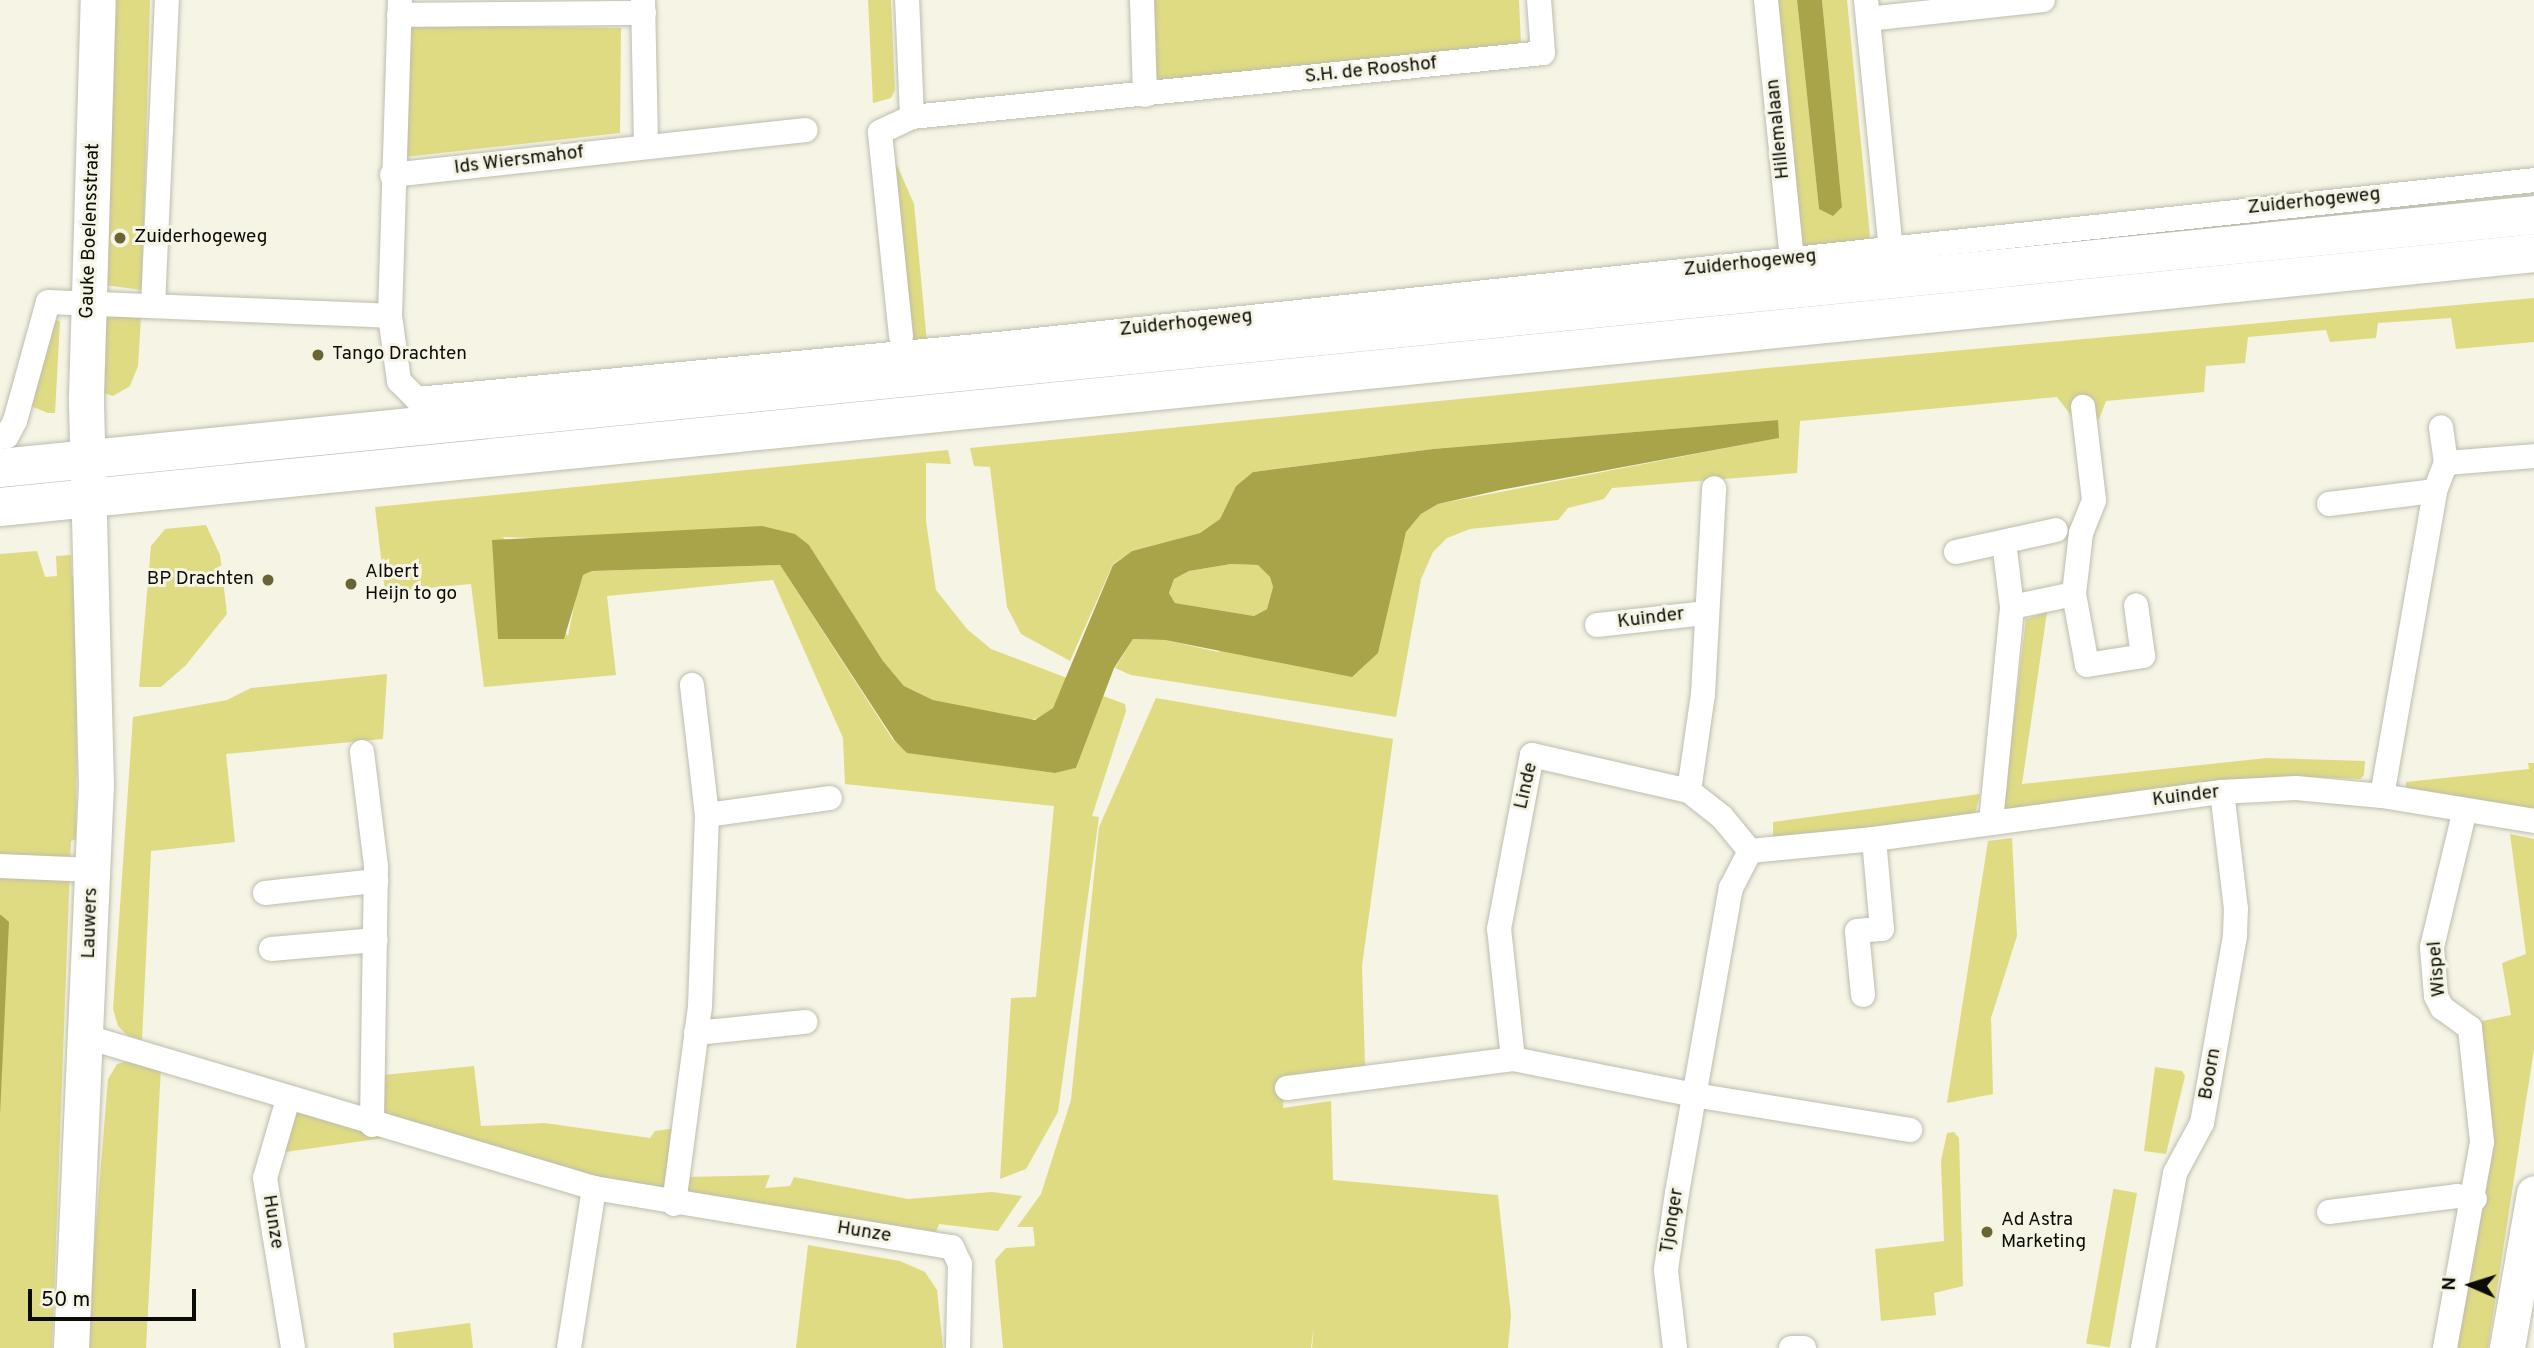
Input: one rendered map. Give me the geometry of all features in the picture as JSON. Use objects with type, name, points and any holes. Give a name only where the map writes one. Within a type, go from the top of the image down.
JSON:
[{"type":"main road","name":"Zuiderhogeweg","points":[[0,507],[90,480],[2534,215]]},
{"type":"main road","name":"Zuiderhogeweg","points":[[0,468],[90,480],[2534,253]]},
{"type":"street","name":"Gauke Boelensstraat","points":[[90,480],[88,302],[99,0]]},
{"type":"street","points":[[153,306],[167,0]]},
{"type":"street","points":[[907,0],[912,117]]},
{"type":"street","points":[[1142,0],[1145,95]]},
{"type":"street","name":"S.H. de Rooshof","points":[[901,336],[880,132],[912,117],[1543,53],[1539,0]]},
{"type":"street","name":"Hillemalaan","points":[[1766,0],[1792,259]]},
{"type":"street","points":[[1891,250],[1867,10],[2043,0]]},
{"type":"street","points":[[0,437],[8,436],[15,421],[48,302],[390,316],[400,8],[643,6],[646,146]]},
{"type":"street","name":"Ids Wiersmahof","points":[[393,175],[806,130]]},
{"type":"street","name":"Zuiderhogeweg","points":[[390,316],[398,381],[417,399],[1011,342],[2534,180]]},
{"type":"street","points":[[2083,407],[2094,500],[2081,533],[2074,594],[2087,665],[2143,656],[2136,605]]},
{"type":"street","points":[[2382,796],[2435,491],[2446,463],[2441,428]]},
{"type":"street","points":[[2446,463],[2534,456]]},
{"type":"street","name":"Lauwers","points":[[71,1348],[93,870],[96,703],[90,480]]},
{"type":"street","name":"Kuinder","points":[[1689,792],[1703,694],[1714,488]]},
{"type":"street","points":[[2329,505],[2435,491]]},
{"type":"street","points":[[1956,552],[2056,530]]},
{"type":"street","points":[[1991,822],[2012,607],[2004,542]]},
{"type":"street","points":[[2012,607],[2074,594]]},
{"type":"street","name":"Kuinder","points":[[1597,625],[1706,613]]},
{"type":"street","points":[[674,1204],[696,1033],[707,815],[692,685]]},
{"type":"street","points":[[362,752],[376,881],[372,1125]]},
{"type":"street","name":"Linde","points":[[1513,1059],[1499,929],[1532,755],[1689,792],[1722,817],[1750,851]]},
{"type":"street","name":"Kuinder","points":[[1750,851],[1874,839],[2222,792],[2296,788],[2382,796],[2534,821]]},
{"type":"street","name":"Boorn","points":[[2143,1348],[2175,1173],[2202,1123],[2235,935],[2236,909],[2222,792]]},
{"type":"street","points":[[707,815],[830,798]]},
{"type":"street","name":"Wispel","points":[[2445,1348],[2474,1199],[2482,1142],[2470,1028],[2442,1008],[2436,996],[2432,947],[2465,810]]},
{"type":"street","points":[[1863,995],[1857,932],[1882,929],[1874,839]]},
{"type":"street","name":"Tjonger","points":[[1675,1348],[1666,1270],[1731,888],[1750,851]]},
{"type":"street","points":[[0,866],[93,870]]},
{"type":"street","points":[[265,893],[376,881]]},
{"type":"street","points":[[271,949],[376,940]]},
{"type":"street","points":[[696,1033],[805,1022]]},
{"type":"street","name":"Hunze","points":[[87,1037],[168,1058],[372,1125],[594,1188],[674,1204],[952,1247],[960,1264],[958,1348]]},
{"type":"street","points":[[1287,1087],[1513,1059],[1694,1095],[1910,1130]]},
{"type":"street","name":"Hunze","points":[[288,1099],[265,1178],[293,1348]]},
{"type":"street","points":[[569,1348],[594,1188]]},
{"type":"street","points":[[2507,1348],[2534,1193]]},
{"type":"street","points":[[2329,1212],[2457,1196],[2474,1199]]},
{"type":"street","points":[[1791,1348],[1804,1348]]},
{"type":"shaded area","points":[[107,0],[150,0],[142,290],[105,285]]},
{"type":"shaded area","points":[[868,0],[891,0],[895,90],[891,98],[873,103]]},
{"type":"shaded area","points":[[1151,0],[1519,0],[1521,44],[1162,82],[1154,74]]},
{"type":"shaded area","points":[[1769,0],[1797,0],[1819,209],[1842,207],[1822,0],[1847,0],[1870,236],[1866,243],[1796,249]]},
{"type":"shaded area","points":[[1797,0],[1822,0],[1842,207],[1833,216],[1819,209]]},
{"type":"shaded area","points":[[409,25],[621,28],[620,133],[405,157]]},
{"type":"shaded area","points":[[894,158],[914,204],[927,343],[903,346]]},
{"type":"shaded area","points":[[2534,298],[2534,342],[2456,349],[2451,318],[2378,323],[2376,338],[2330,342],[2326,330],[2248,337],[2245,363],[2206,366],[2204,392],[2106,401],[2099,419],[2076,422],[2057,397],[1800,421],[1797,473],[1612,488],[1604,499],[1568,508],[1558,520],[1470,529],[1447,538],[1433,552],[1421,579],[1396,717],[1131,675],[1115,668],[1133,639],[1165,640],[1218,652],[1391,585],[1406,532],[1421,514],[1438,504],[1778,438],[1778,420],[1433,449],[1253,472],[1236,486],[1220,519],[1200,533],[1132,551],[1113,564],[1070,661],[1021,634],[1007,607],[990,467],[974,466],[970,448],[1777,367]]},
{"type":"shaded area","points":[[104,314],[141,317],[138,366],[130,386],[113,396],[99,391]]},
{"type":"shaded area","points":[[55,320],[60,321],[55,413],[48,413],[33,407],[30,399]]},
{"type":"shaded area","points":[[1778,420],[1779,438],[1500,490],[1438,504],[1421,514],[1406,532],[1378,653],[1352,677],[1165,640],[1133,639],[1114,668],[1076,768],[1055,773],[907,753],[895,741],[780,565],[592,571],[583,575],[564,639],[498,639],[492,540],[762,526],[795,534],[809,545],[883,661],[904,686],[933,700],[1035,720],[1053,708],[1113,565],[1132,551],[1200,533],[1220,519],[1236,486],[1253,472],[1433,449]],"holes":[[[1231,564],[1258,565],[1270,577],[1273,587],[1267,609],[1254,616],[1175,603],[1169,593],[1174,579],[1189,571]]]},
{"type":"shaded area","points":[[948,450],[951,464],[926,463],[926,521],[936,590],[967,629],[991,649],[1067,678],[1053,708],[1042,718],[1024,720],[933,700],[904,686],[883,661],[809,545],[503,537],[568,636],[577,591],[583,575],[592,571],[780,565],[893,740],[907,752],[1055,773],[1076,768],[1103,696],[1125,704],[1126,711],[1092,816],[1099,817],[1058,1112],[1026,1169],[1000,1179],[1011,998],[1036,997],[1054,806],[845,784],[843,738],[773,580],[607,596],[616,675],[484,687],[471,584],[385,592],[375,507]]},
{"type":"shaded area","points":[[206,525],[220,555],[227,614],[186,665],[161,687],[139,687],[151,546],[165,529]]},
{"type":"shaded area","points":[[37,551],[45,577],[57,576],[56,556],[71,555],[72,576],[78,576],[76,839],[71,841],[52,1348],[0,1348],[0,554]]},
{"type":"shaded area","points":[[1231,564],[1258,565],[1270,577],[1273,587],[1267,609],[1254,616],[1175,603],[1169,593],[1174,579],[1189,571]]},
{"type":"shaded area","points":[[2047,612],[2022,784],[2267,758],[2365,761],[2364,775],[2360,779],[2287,776],[2003,810],[2026,619]]},
{"type":"shaded area","points":[[387,674],[383,739],[226,754],[235,842],[151,851],[142,1040],[127,1035],[118,1026],[113,1009],[133,717],[227,700],[251,688]]},
{"type":"shaded area","points":[[1156,698],[1393,739],[1362,966],[1365,1066],[1285,1079],[1283,1108],[1331,1101],[1333,1180],[1498,1195],[1511,1315],[1508,1348],[1312,1348],[1314,1325],[1311,1348],[1003,1348],[995,1260],[1006,1248],[1035,1246],[1033,1227],[1017,1227],[1041,1194],[1071,1100],[1099,827]]},
{"type":"shaded area","points":[[2528,763],[2534,763],[2534,809],[2406,789],[2406,782],[2529,769]]},
{"type":"shaded area","points":[[1980,794],[1975,814],[1773,839],[1773,822]]},
{"type":"shaded area","points":[[2510,834],[2534,839],[2534,1049],[2488,1348],[2456,1348],[2490,1143],[2473,1023],[2511,1015],[2502,963],[2526,954]]},
{"type":"shaded area","points":[[2012,838],[2017,936],[1991,1018],[1993,1094],[1947,1103],[1988,841]]},
{"type":"shaded area","points":[[0,915],[9,922],[0,1115]]},
{"type":"shaded area","points":[[135,1059],[161,1067],[146,1348],[86,1348],[108,1079],[117,1064]]},
{"type":"shaded area","points":[[474,1066],[481,1126],[545,1123],[650,1138],[655,1131],[684,1127],[674,1204],[404,1135],[272,1154],[288,1099],[371,1125],[373,1076]]},
{"type":"shaded area","points":[[2155,1067],[2182,1071],[2185,1076],[2166,1154],[2144,1151]]},
{"type":"shaded area","points":[[1954,1132],[1959,1138],[1963,1286],[1934,1293],[1936,1315],[1881,1321],[1875,1249],[1944,1241],[1941,1161],[1947,1133]]},
{"type":"shaded area","points":[[770,1175],[765,1188],[790,1186],[794,1177],[908,1199],[992,1192],[1022,1196],[998,1231],[939,1224],[936,1232],[685,1193],[686,1177]]},
{"type":"shaded area","points":[[2113,1189],[2137,1193],[2110,1348],[2086,1343]]},
{"type":"shaded area","points":[[808,1245],[900,1261],[925,1272],[937,1290],[943,1348],[796,1348]]},
{"type":"shaded area","points":[[470,1323],[473,1348],[394,1348],[393,1333]]},
{"type":"place","name":"Zuiderhogeweg","points":[[120,238]]},
{"type":"place","name":"Tango Drachten","points":[[318,355]]},
{"type":"place","name":"BP Drachten","points":[[268,580]]},
{"type":"place","name":"Albert Heijn to go","points":[[351,584]]},
{"type":"place","name":"Ad Astra Marketing","points":[[1987,1232]]}]
